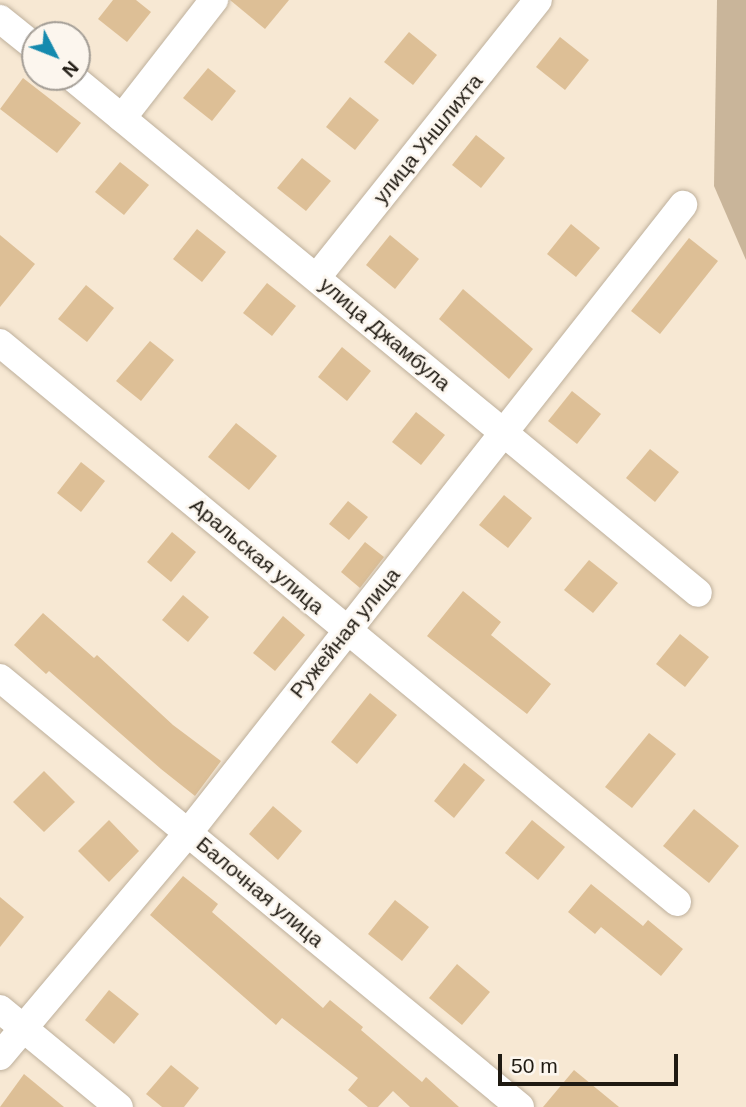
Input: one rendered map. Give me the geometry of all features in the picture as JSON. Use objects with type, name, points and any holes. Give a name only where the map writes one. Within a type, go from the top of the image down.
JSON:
[{"type":"street","points":[[122,118],[214,0]]},
{"type":"street","name":"улица Уншлихта","points":[[317,277],[538,0]]},
{"type":"street","points":[[0,19],[21,36]]},
{"type":"street","name":"улица Джамбула","points":[[89,91],[698,593]]},
{"type":"street","name":"Ружейная улица","points":[[0,1056],[188,832],[505,435],[683,205]]},
{"type":"street","name":"Аральская улица","points":[[0,343],[677,902]]},
{"type":"street","name":"Балочная улица","points":[[0,678],[520,1107]]},
{"type":"street","points":[[0,1009],[118,1107]]},
{"type":"shaded area","points":[[717,0],[746,0],[746,260],[714,186]]},
{"type":"building","points":[[113,0],[136,0],[151,12],[127,42],[98,19]]},
{"type":"building","points":[[230,0],[289,0],[265,29]]},
{"type":"building","points":[[409,32],[437,55],[413,85],[384,62]]},
{"type":"building","points":[[560,37],[589,60],[565,90],[536,67]]},
{"type":"building","points":[[208,68],[236,91],[212,121],[183,98]]},
{"type":"building","points":[[21,81],[21,91],[40,91],[81,123],[57,153],[0,109]]},
{"type":"building","points":[[350,97],[379,120],[355,150],[326,127]]},
{"type":"building","points":[[476,135],[505,158],[481,188],[452,165]]},
{"type":"building","points":[[302,158],[331,181],[306,211],[277,188]]},
{"type":"building","points":[[120,162],[149,185],[124,215],[95,192]]},
{"type":"building","points":[[571,224],[600,248],[576,277],[547,254]]},
{"type":"building","points":[[197,229],[226,252],[202,282],[173,259]]},
{"type":"building","points":[[0,235],[35,264],[0,307]]},
{"type":"building","points":[[390,235],[419,259],[395,289],[366,265]]},
{"type":"building","points":[[689,238],[718,261],[660,334],[631,311]]},
{"type":"building","points":[[267,283],[296,306],[272,336],[243,313]]},
{"type":"building","points":[[86,285],[114,308],[87,342],[58,319]]},
{"type":"building","points":[[463,289],[533,349],[509,379],[439,319]]},
{"type":"building","points":[[150,341],[174,360],[141,401],[116,381]]},
{"type":"building","points":[[342,347],[371,371],[347,401],[318,377]]},
{"type":"building","points":[[572,391],[601,414],[577,444],[548,421]]},
{"type":"building","points":[[416,412],[445,435],[421,465],[392,442]]},
{"type":"building","points":[[236,423],[277,456],[249,490],[208,457]]},
{"type":"building","points":[[650,449],[679,472],[655,502],[626,478]]},
{"type":"building","points":[[81,462],[105,481],[81,512],[57,493]]},
{"type":"building","points":[[504,495],[532,518],[508,548],[479,525]]},
{"type":"building","points":[[348,501],[368,517],[349,540],[329,524]]},
{"type":"building","points":[[172,532],[196,552],[171,582],[147,562]]},
{"type":"building","points":[[365,542],[384,557],[360,588],[341,572]]},
{"type":"building","points":[[589,560],[618,583],[593,613],[564,590]]},
{"type":"building","points":[[463,591],[501,622],[491,635],[551,684],[527,714],[427,636]]},
{"type":"building","points":[[183,595],[209,617],[188,642],[162,620]]},
{"type":"building","points":[[43,613],[94,658],[97,655],[173,725],[221,761],[195,796],[49,671],[46,674],[14,645]]},
{"type":"building","points":[[283,616],[305,635],[275,671],[253,653]]},
{"type":"building","points":[[680,634],[709,657],[685,687],[656,664]]},
{"type":"building","points":[[370,693],[397,715],[357,764],[331,742]]},
{"type":"building","points":[[649,733],[676,754],[632,808],[605,787]]},
{"type":"building","points":[[464,763],[485,780],[454,818],[434,801]]},
{"type":"building","points":[[44,771],[75,802],[44,832],[13,802]]},
{"type":"building","points":[[273,806],[302,831],[278,860],[249,834]]},
{"type":"building","points":[[694,809],[739,846],[709,883],[663,846]]},
{"type":"building","points":[[109,820],[139,851],[109,882],[78,851]]},
{"type":"building","points":[[532,820],[565,847],[538,880],[505,853]]},
{"type":"building","points":[[183,876],[218,904],[212,912],[323,1008],[330,1000],[422,1082],[426,1077],[459,1107],[410,1107],[393,1091],[378,1107],[368,1107],[348,1090],[358,1078],[282,1018],[276,1025],[150,915]]},
{"type":"building","points":[[591,884],[643,926],[648,920],[683,949],[661,976],[601,927],[595,934],[568,912]]},
{"type":"building","points":[[0,897],[24,917],[0,947]]},
{"type":"building","points":[[395,900],[429,927],[402,961],[368,934]]},
{"type":"building","points":[[457,964],[490,992],[462,1025],[429,998]]},
{"type":"building","points":[[109,990],[139,1014],[114,1044],[85,1020]]},
{"type":"building","points":[[171,1065],[199,1088],[184,1107],[162,1107],[146,1094]]},
{"type":"building","points":[[574,1070],[619,1107],[543,1107]]},
{"type":"building","points":[[24,1074],[64,1107],[0,1107]]}]
